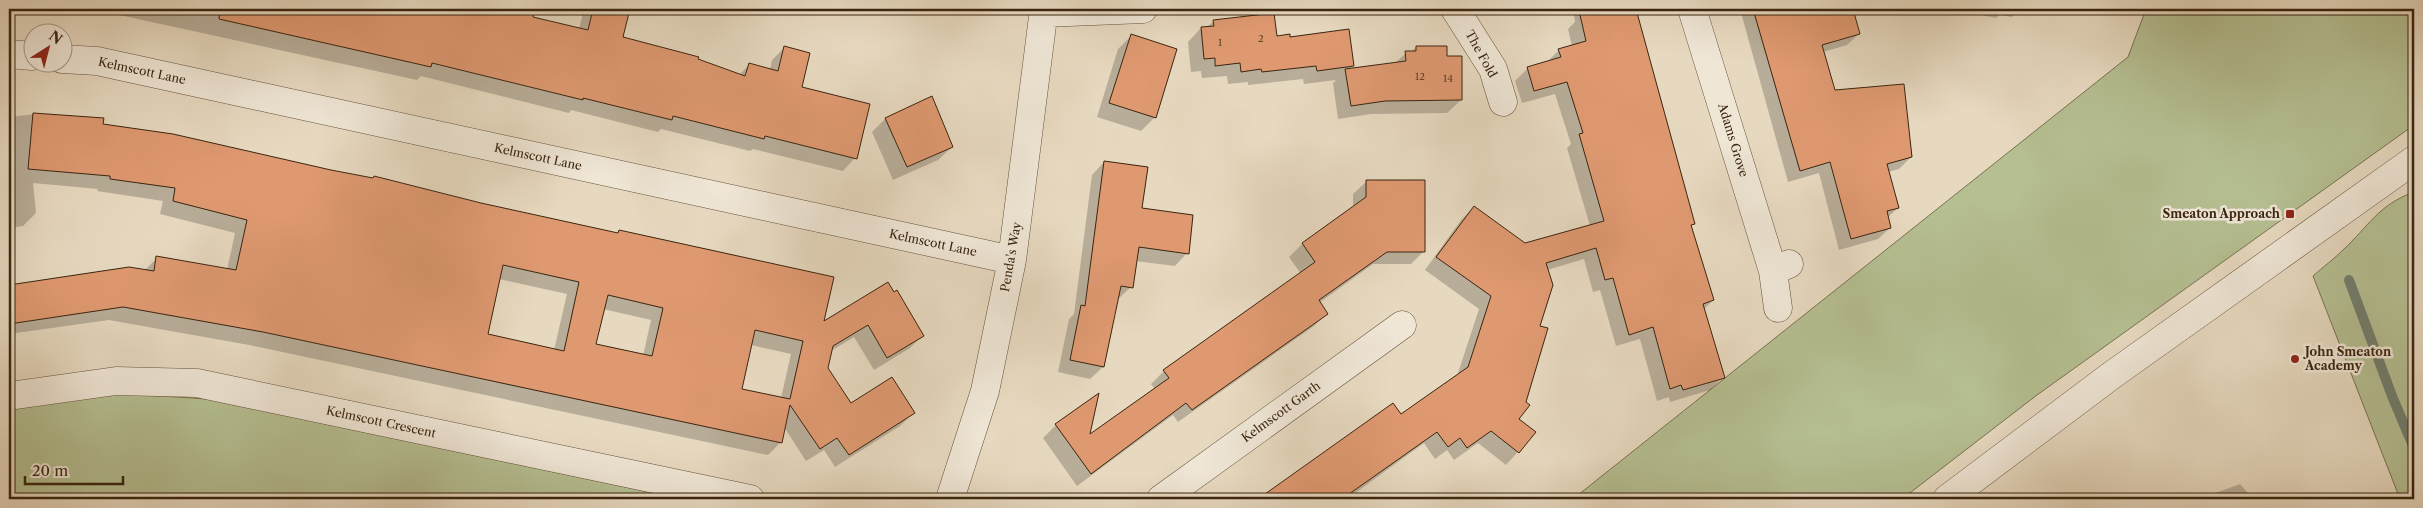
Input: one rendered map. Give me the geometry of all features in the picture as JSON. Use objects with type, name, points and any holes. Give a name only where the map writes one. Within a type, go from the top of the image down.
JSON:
[{"type":"street","points":[[1044,11],[1143,9]]},
{"type":"street","name":"The Fold","points":[[1455,9],[1493,69],[1503,102]]},
{"type":"street","name":"Adams Grove","points":[[1692,9],[1782,267],[1778,308]]},
{"type":"street","name":"Penda's Way","points":[[950,499],[985,391],[1012,260],[1044,11]]},
{"type":"street","points":[[9,54],[22,55]]},
{"type":"street","name":"Kelmscott Lane","points":[[72,60],[96,61],[1012,260]]},
{"type":"street","points":[[1947,499],[2112,375],[2414,160]]},
{"type":"street","name":"Kelmscott Garth","points":[[1161,499],[1402,325]]},
{"type":"street","name":"Kelmscott Crescent","points":[[9,396],[116,381],[197,383],[750,499]]},
{"type":"green space","points":[[2146,9],[2414,9],[2414,125],[2037,395],[1902,499],[1573,499],[2128,57]]},
{"type":"green space","points":[[2414,192],[2414,499],[2400,499],[2313,276],[2340,253],[2391,203]]},
{"type":"green space","points":[[114,393],[207,399],[683,499],[9,499],[9,410]]},
{"type":"building","points":[[220,9],[535,9],[533,17],[588,30],[593,9],[630,9],[623,37],[699,57],[698,59],[745,76],[749,63],[778,71],[784,46],[810,53],[802,87],[870,104],[857,159],[765,136],[764,139],[673,116],[672,120],[432,63],[431,67],[219,19]]},
{"type":"building","points":[[1601,9],[1636,9],[1695,224],[1691,225],[1714,300],[1703,304],[1725,378],[1683,390],[1681,385],[1670,389],[1653,327],[1629,335],[1613,278],[1605,280],[1596,248],[1546,263],[1553,285],[1540,326],[1548,328],[1526,402],[1530,405],[1519,419],[1536,432],[1519,453],[1491,431],[1467,448],[1460,438],[1448,447],[1437,432],[1342,499],[1258,499],[1393,403],[1401,414],[1468,367],[1491,296],[1436,257],[1474,206],[1525,243],[1604,221],[1579,134],[1583,133],[1567,82],[1534,91],[1527,67],[1561,57],[1558,49],[1586,41],[1580,15]]},
{"type":"building","points":[[1753,9],[1853,9],[1860,34],[1822,45],[1835,90],[1904,84],[1912,157],[1887,164],[1899,208],[1887,211],[1891,228],[1851,239],[1830,162],[1800,171]]},
{"type":"building","points":[[1274,13],[1277,36],[1290,34],[1290,37],[1349,29],[1354,66],[1317,71],[1316,66],[1262,72],[1261,69],[1241,72],[1240,63],[1215,66],[1215,58],[1204,59],[1201,27],[1214,26],[1213,20]]},
{"type":"building","points":[[1131,34],[1177,49],[1156,118],[1109,103]]},
{"type":"building","points":[[1416,46],[1447,46],[1447,56],[1462,56],[1462,100],[1385,101],[1351,106],[1345,69],[1406,61],[1405,51],[1416,51]]},
{"type":"building","points":[[932,96],[953,147],[907,167],[885,118]]},
{"type":"building","points":[[33,113],[104,118],[103,124],[173,134],[331,170],[373,178],[374,176],[481,203],[618,233],[619,230],[834,277],[824,321],[888,282],[894,292],[897,290],[924,336],[887,358],[868,325],[833,346],[828,368],[851,403],[892,377],[915,413],[849,455],[837,438],[820,449],[790,405],[782,443],[263,332],[123,307],[9,324],[9,285],[129,267],[154,271],[156,256],[236,270],[247,220],[173,201],[175,188],[110,179],[110,176],[28,169]],"holes":[[[503,265],[579,282],[564,351],[488,334]],[[608,295],[663,308],[652,356],[596,344]],[[755,330],[803,341],[790,399],[742,389]]]},
{"type":"building","points":[[1104,161],[1148,167],[1142,208],[1193,215],[1189,254],[1139,247],[1133,288],[1121,286],[1104,367],[1070,360],[1081,305],[1085,306]]},
{"type":"building","points":[[1366,180],[1425,180],[1425,252],[1387,252],[1319,300],[1328,314],[1192,410],[1186,403],[1091,474],[1055,424],[1099,393],[1090,434],[1169,378],[1163,370],[1315,262],[1302,243],[1366,197]]},
{"type":"waterway","points":[[2349,280],[2392,396],[2414,448]]},
{"type":"place","name":"Smeaton Approach","points":[[2290,214]]},
{"type":"place","name":"John Smeaton Academy","points":[[2295,359]]}]
